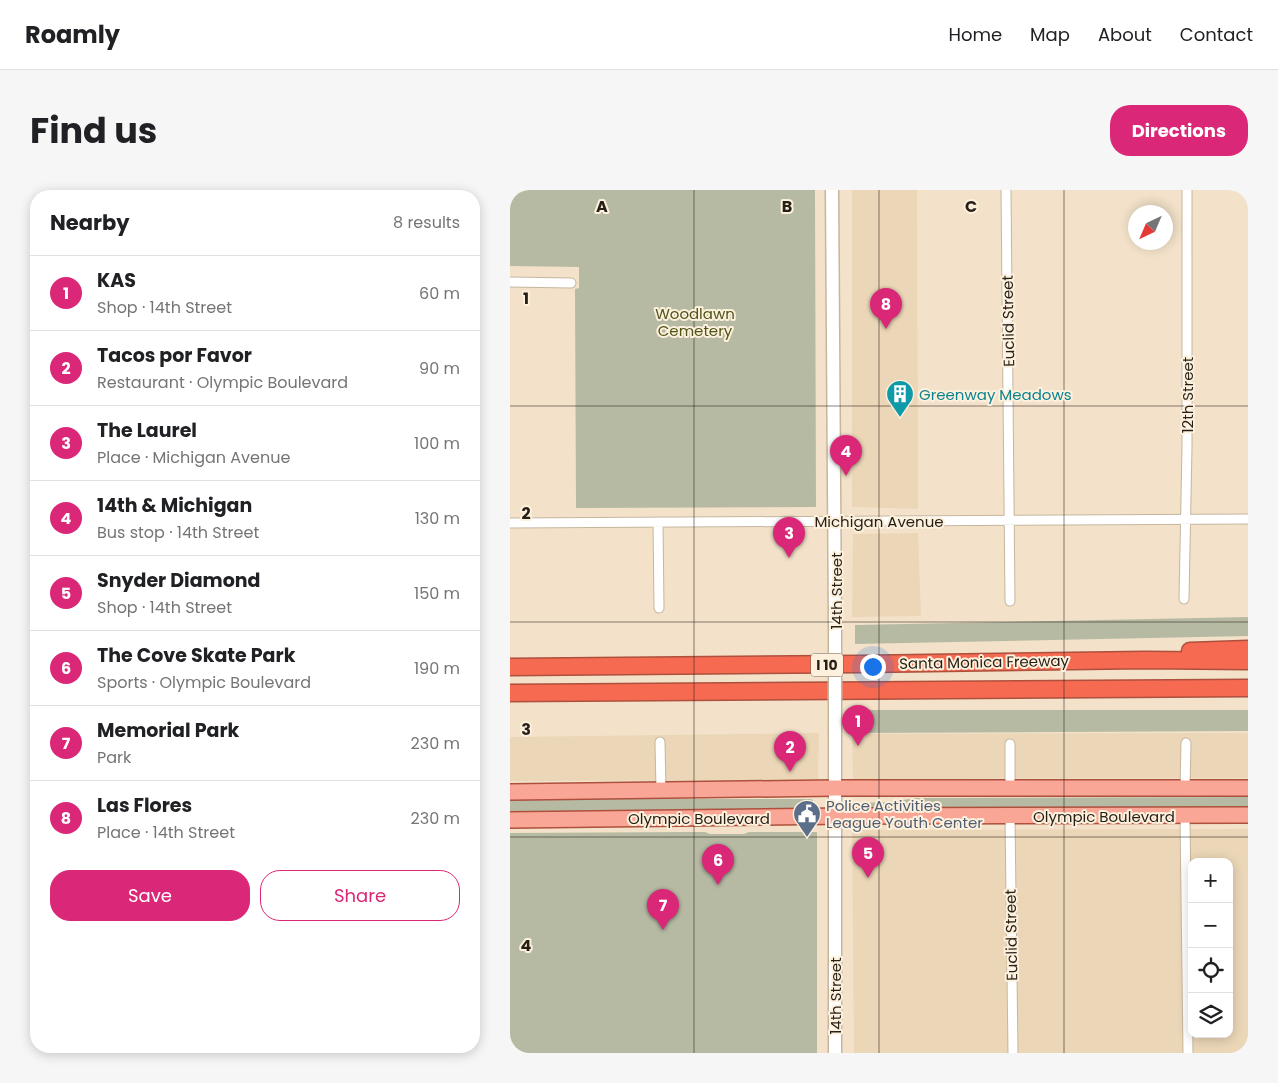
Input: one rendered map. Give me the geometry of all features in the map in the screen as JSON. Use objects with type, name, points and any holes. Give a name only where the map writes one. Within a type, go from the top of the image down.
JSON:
[{"type":"highway","points":[[1145,660],[1198,650],[1248,649]]},
{"type":"highway","name":"Santa Monica Freeway","points":[[510,667],[1145,660],[1248,661]]},
{"type":"highway","name":"Santa Monica Freeway","points":[[510,693],[1248,688]]},
{"type":"highway","points":[[1225,689],[1248,697]]},
{"type":"main road","name":"Olympic Boulevard","points":[[510,792],[835,788],[1248,788]]},
{"type":"main road","name":"Olympic Boulevard","points":[[510,820],[835,816],[1248,815]]},
{"type":"street","name":"14th Street","points":[[832,190],[836,521],[835,1053]]},
{"type":"street","name":"Euclid Street","points":[[1006,190],[1010,601]]},
{"type":"street","name":"12th Street","points":[[1184,599],[1187,190]]},
{"type":"street","points":[[510,282],[570,283]]},
{"type":"street","name":"Michigan Avenue","points":[[510,522],[1248,519]]},
{"type":"street","points":[[658,522],[659,608]]},
{"type":"street","points":[[660,742],[661,790]]},
{"type":"street","points":[[1185,788],[1186,743]]},
{"type":"street","points":[[1010,744],[1010,789]]},
{"type":"street","points":[[1185,816],[1188,1053]]},
{"type":"street","name":"Euclid Street","points":[[1010,817],[1012,1053]]},
{"type":"shaded area","points":[[852,190],[917,190],[918,509],[852,507]]},
{"type":"shaded area","points":[[918,533],[921,616],[852,617],[853,534]]},
{"type":"shaded area","points":[[819,733],[818,780],[510,781],[510,737]]},
{"type":"shaded area","points":[[1248,733],[1248,778],[853,779],[852,734]]},
{"type":"shaded area","points":[[1248,829],[1248,1053],[854,1053],[852,830]]},
{"type":"green space","name":"Woodlawn Cemetery","points":[[510,190],[815,190],[816,507],[576,508],[575,289],[579,288],[579,267],[510,266]]},
{"type":"green space","points":[[1248,617],[1248,636],[855,644],[855,625]]},
{"type":"green space","points":[[853,710],[1248,710],[1248,731],[853,733]]},
{"type":"green space","points":[[1248,797],[1248,811],[859,811],[859,803],[889,802],[917,798]]},
{"type":"green space","points":[[510,799],[810,799],[813,800],[813,807],[776,810],[510,814]]},
{"type":"green space","points":[[705,832],[710,834],[744,834],[749,832],[817,832],[817,1053],[510,1053],[510,833]]},
{"type":"place","name":"Las Flores","points":[[886,329]]},
{"type":"place","name":"Greenway Meadows","points":[[900,418]]},
{"type":"place","name":"14th & Michigan","points":[[846,476]]},
{"type":"place","name":"The Laurel","points":[[789,558]]},
{"type":"place","name":"KAS","points":[[858,746]]},
{"type":"place","name":"Tacos por Favor","points":[[790,772]]},
{"type":"place","name":"Police Activities League Youth Center","points":[[807,838]]},
{"type":"place","name":"Snyder Diamond","points":[[868,878]]},
{"type":"place","name":"The Cove Skate Park","points":[[718,885]]},
{"type":"place","name":"Memorial Park","points":[[663,930]]}]
